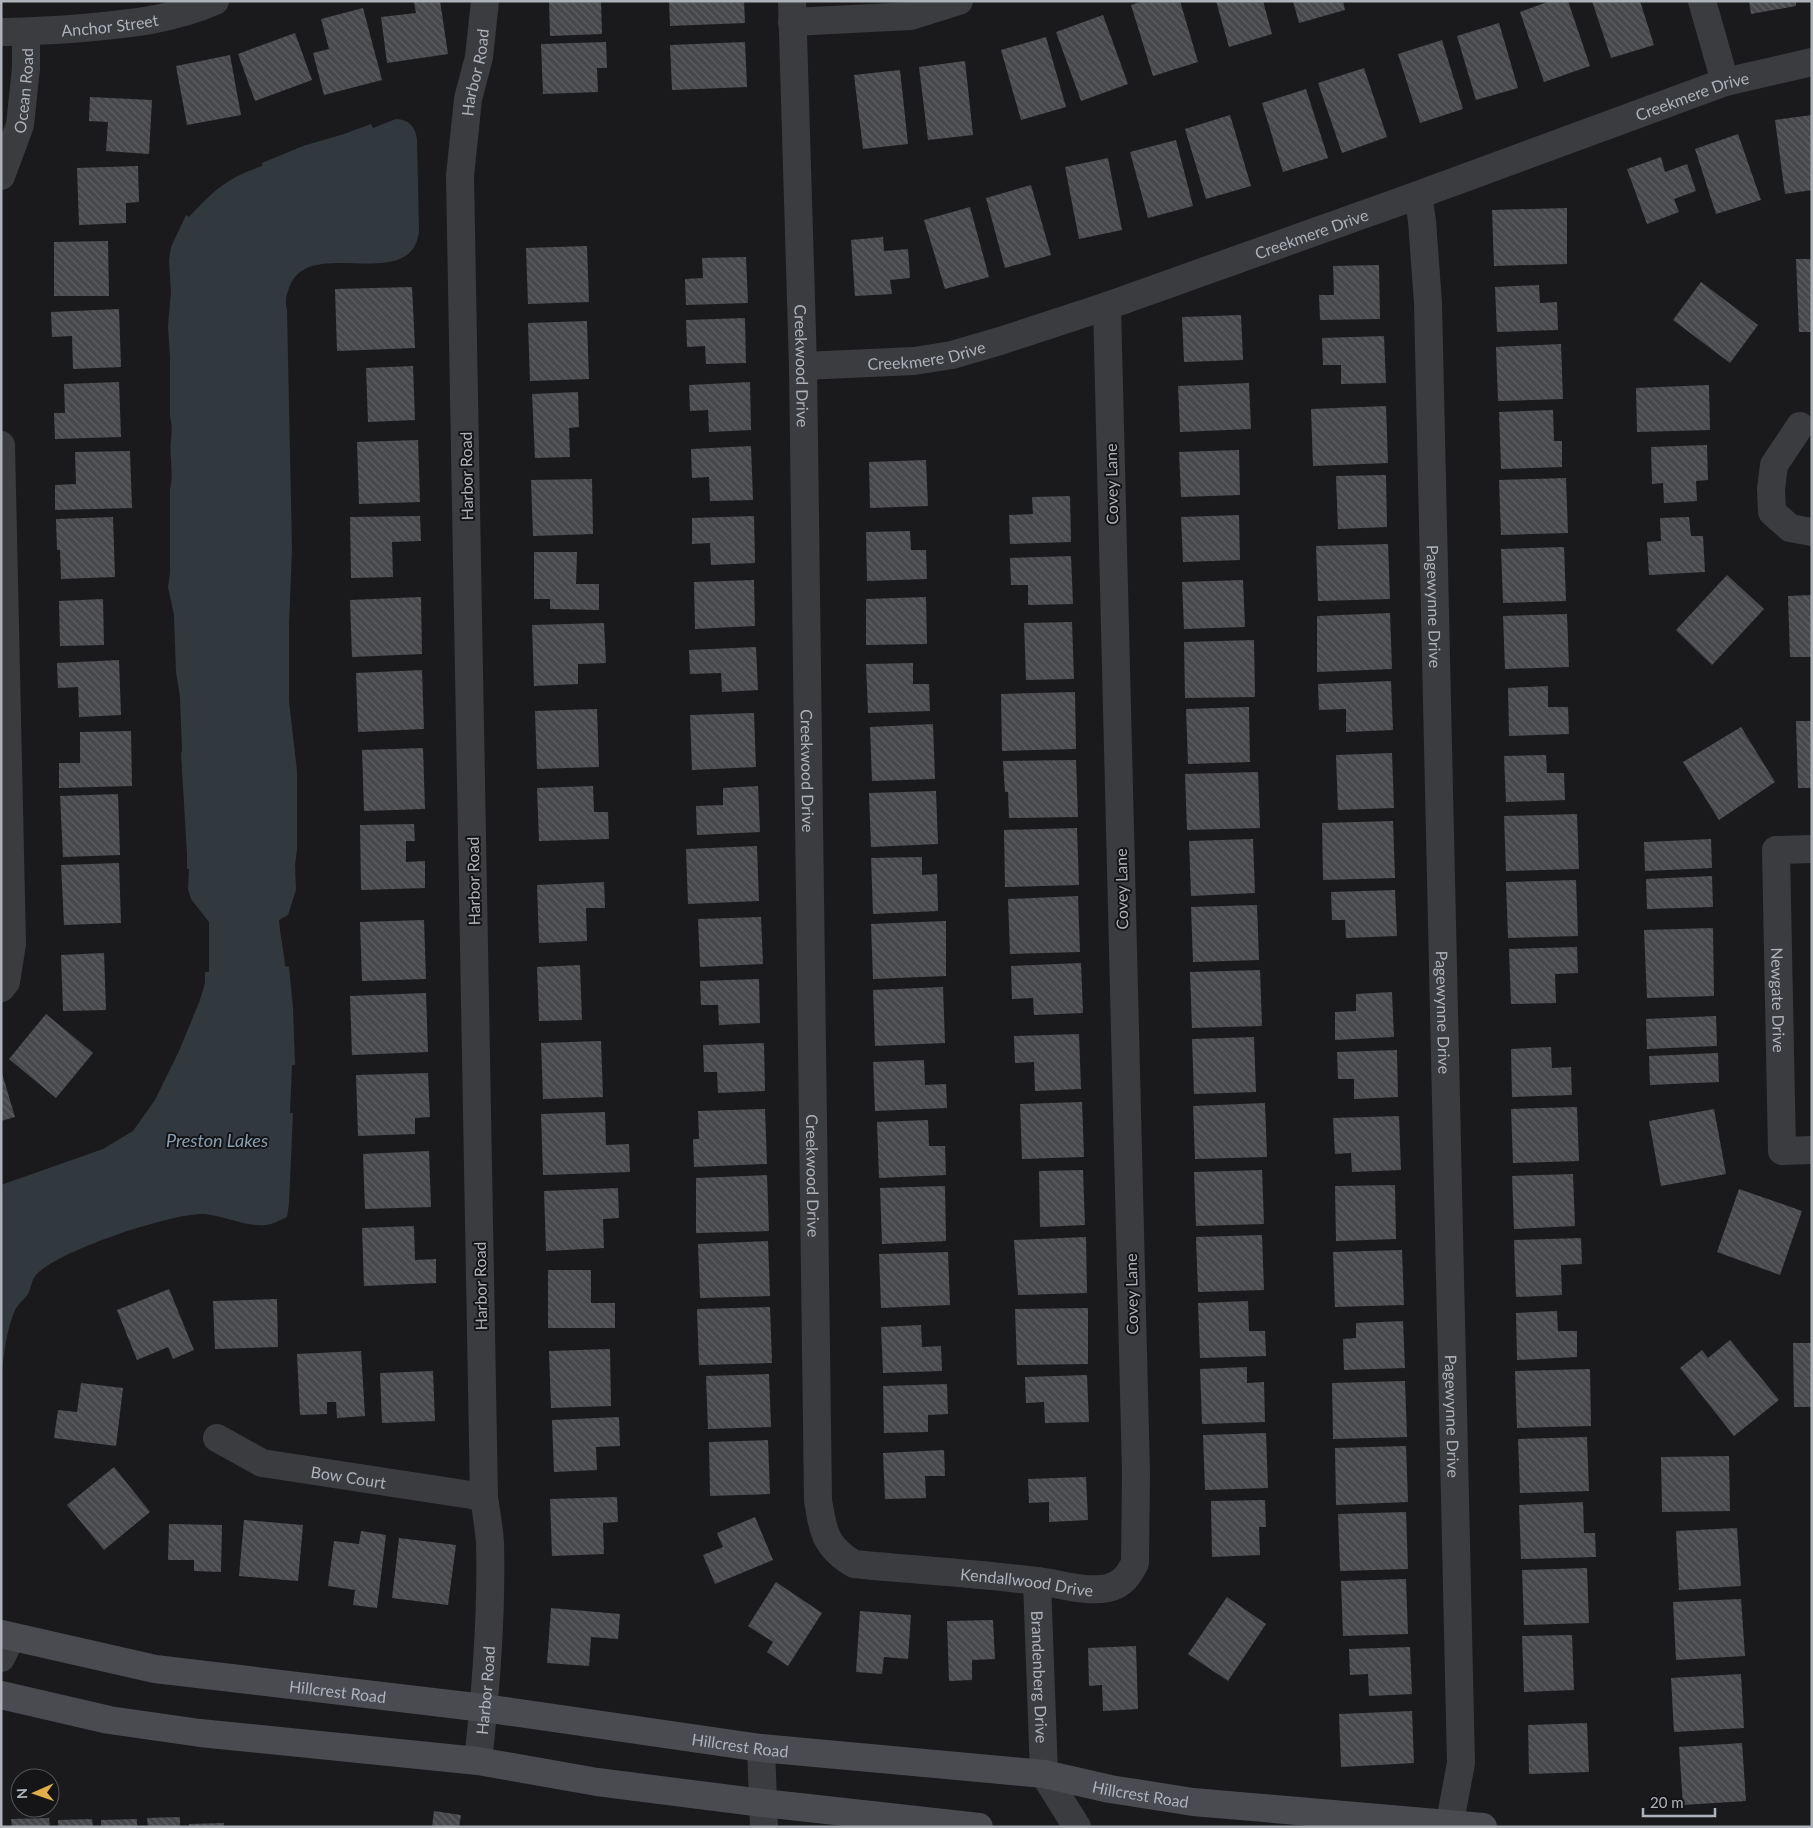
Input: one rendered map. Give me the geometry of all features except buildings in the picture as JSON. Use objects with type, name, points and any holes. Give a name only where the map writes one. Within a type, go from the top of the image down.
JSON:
[{"type":"main road","name":"Hillcrest Road","points":[[5,1643],[155,1669],[484,1708],[761,1748],[1044,1774],[1110,1789],[1193,1802],[1483,1827]]},
{"type":"main road","points":[[1,1695],[109,1720],[191,1732],[478,1762],[597,1782],[764,1815],[980,1827]]},
{"type":"street","name":"Anchor Street","points":[[14,32],[131,24],[196,10],[215,1]]},
{"type":"street","name":"Harbor Road","points":[[478,1762],[484,1708],[489,1624],[490,1541],[484,1497],[460,176],[468,99],[479,57],[485,1]]},
{"type":"street","points":[[792,12],[911,16],[959,1]]},
{"type":"street","points":[[1702,1],[1725,82]]},
{"type":"street","name":"Creekwood Drive","points":[[792,12],[803,366],[818,1500],[822,1528],[828,1539]]},
{"type":"street","name":"Ocean Road","points":[[1,176],[20,125],[26,68],[14,32]]},
{"type":"street","name":"Creekmere Drive","points":[[803,366],[952,356],[1107,306],[1418,195],[1725,82],[1812,62]]},
{"type":"street","name":"Pagewynne Drive","points":[[1418,195],[1422,221],[1428,303],[1460,1720],[1460,1762],[1449,1825]]},
{"type":"street","name":"Covey Lane","points":[[1107,306],[1136,1473]]},
{"type":"street","points":[[1800,426],[1774,465],[1771,489],[1772,512],[1790,528],[1812,532]]},
{"type":"street","points":[[1,445],[12,944],[6,982],[1,988]]},
{"type":"street","name":"Newgate Drive","points":[[1812,849],[1776,850],[1782,1151],[1812,1150]]},
{"type":"street","name":"Bow Court","points":[[217,1438],[262,1464],[484,1497]]},
{"type":"street","name":"Kendallwood Drive","points":[[828,1539],[832,1548],[854,1564],[1036,1581],[1093,1590],[1109,1588],[1122,1582],[1130,1574],[1135,1564],[1136,1473]]},
{"type":"street","name":"Brandenberg Drive","points":[[1036,1581],[1044,1774]]},
{"type":"street","points":[[761,1748],[764,1815]]},
{"type":"street","points":[[1044,1774],[1077,1827]]},
{"type":"water","name":"Preston Lakes","points":[[396,119],[411,124],[417,139],[419,231],[412,250],[398,260],[380,263],[316,265],[299,272],[289,288],[286,299],[292,549],[289,701],[297,771],[296,890],[288,915],[279,920],[285,966],[289,967],[295,1065],[292,1065],[290,1113],[293,1113],[287,1217],[268,1225],[243,1223],[205,1214],[168,1219],[116,1235],[66,1255],[48,1265],[36,1275],[28,1294],[15,1310],[7,1334],[1,1377],[1,1185],[103,1149],[133,1131],[155,1100],[179,1051],[200,1000],[205,983],[205,972],[209,972],[209,922],[191,899],[188,889],[189,869],[187,869],[180,697],[176,672],[174,615],[168,587],[170,573],[170,489],[172,477],[168,326],[171,292],[169,261],[171,247],[186,215],[189,217],[206,199],[230,180],[262,166],[262,163],[303,146],[371,124],[373,128]]}]
